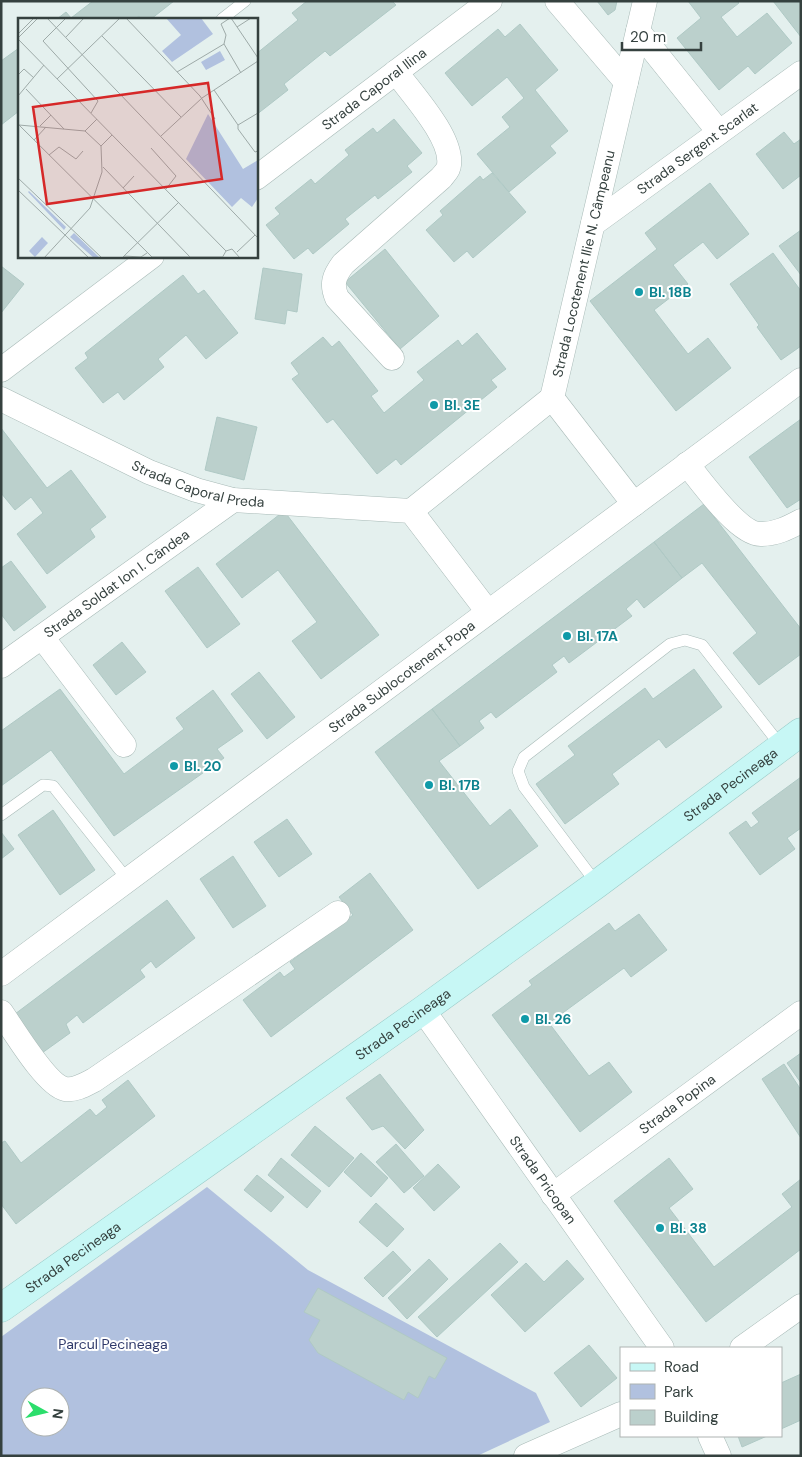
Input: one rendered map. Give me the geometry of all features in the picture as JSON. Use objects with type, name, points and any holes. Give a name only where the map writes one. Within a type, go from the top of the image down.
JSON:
[{"type":"street","name":"Strada Caporal Ilina","points":[[258,176],[490,1]]},
{"type":"street","points":[[557,1],[626,82]]},
{"type":"street","name":"Strada Locotenent Ilie N. Câmpeanu","points":[[634,504],[552,398],[645,1]]},
{"type":"street","points":[[638,31],[719,132]]},
{"type":"street","points":[[392,358],[337,298],[333,288],[335,274],[343,264],[441,178],[449,167],[449,150],[443,136],[396,72]]},
{"type":"street","name":"Strada Sergent Scarlat","points":[[593,224],[801,73]]},
{"type":"street","points":[[1,370],[149,258]]},
{"type":"street","name":"Strada Sublocotenent Popa","points":[[1,974],[801,380]]},
{"type":"street","points":[[488,612],[411,511],[552,398]]},
{"type":"street","name":"Strada Caporal Preda","points":[[1,399],[149,472],[196,490],[233,500],[411,511]]},
{"type":"street","points":[[687,464],[735,521],[759,535],[783,531],[801,521]]},
{"type":"street","name":"Strada Soldat Ion I. Cândea","points":[[1,666],[233,500]]},
{"type":"street","points":[[42,637],[124,745]]},
{"type":"street","name":"Strada Pecineaga","points":[[1,1308],[423,1010],[597,884],[791,739]]},
{"type":"street","points":[[1,1012],[52,1082],[65,1089],[77,1088],[94,1080],[338,913]]},
{"type":"street","name":"Strada Pricopan","points":[[423,1010],[661,1347]]},
{"type":"street","name":"Strada Popina","points":[[553,1195],[801,1014]]},
{"type":"street","points":[[743,1347],[801,1306]]},
{"type":"street","points":[[526,1456],[620,1414]]},
{"type":"street","points":[[710,1437],[719,1456]]},
{"type":"lane","points":[[223,18],[245,1]]},
{"type":"lane","points":[[597,884],[524,787],[518,771],[524,757],[670,644],[685,640],[702,645],[791,739]]},
{"type":"lane","points":[[1,815],[43,785],[53,786],[128,879]]},
{"type":"green space","name":"Parcul Pecineaga","points":[[207,1187],[308,1270],[536,1393],[550,1422],[477,1456],[1,1456],[1,1337]]},
{"type":"building","points":[[93,1],[174,1],[152,18],[140,18],[139,16],[136,18],[71,18]]},
{"type":"building","points":[[307,1],[392,1],[396,5],[330,56],[325,51],[284,84],[288,90],[258,113],[258,52],[298,20],[292,13]]},
{"type":"building","points":[[597,1],[617,1],[615,10],[608,15]]},
{"type":"building","points":[[688,1],[737,1],[739,3],[721,17],[737,37],[767,13],[792,43],[755,74],[748,66],[719,90],[677,38],[701,18]]},
{"type":"building","points":[[773,1],[801,1],[801,37]]},
{"type":"building","points":[[66,12],[71,18],[58,18]]},
{"type":"building","points":[[520,24],[558,70],[535,90],[568,131],[550,146],[556,153],[509,192],[477,154],[510,127],[502,117],[524,98],[507,77],[472,106],[445,73],[498,29],[505,37]]},
{"type":"building","points":[[18,49],[18,112],[1,125],[1,61]]},
{"type":"building","points":[[394,119],[422,153],[407,166],[412,172],[378,199],[375,195],[345,219],[349,224],[313,254],[308,248],[294,259],[266,225],[280,214],[275,208],[311,179],[315,184],[349,155],[345,150],[373,128],[377,133]]},
{"type":"building","points":[[784,132],[794,144],[801,139],[801,175],[783,189],[756,154]]},
{"type":"building","points":[[492,173],[526,212],[473,258],[467,251],[454,262],[426,230],[443,215],[440,211],[480,176],[483,180]]},
{"type":"building","name":"Bl. 18B","points":[[710,183],[749,234],[717,259],[703,242],[673,265],[688,284],[654,310],[688,354],[708,338],[731,368],[676,411],[590,301],[657,249],[645,233]]},
{"type":"building","points":[[801,230],[801,275],[779,246]]},
{"type":"building","points":[[385,249],[439,316],[400,349],[345,282]]},
{"type":"building","points":[[773,253],[801,291],[801,346],[781,360],[757,327],[759,325],[730,284]]},
{"type":"building","points":[[1,266],[24,284],[1,313]]},
{"type":"building","points":[[263,268],[302,274],[297,312],[287,310],[285,324],[255,319]]},
{"type":"building","points":[[183,275],[198,294],[204,290],[238,333],[206,359],[186,335],[158,359],[164,367],[124,400],[118,392],[103,403],[75,368],[88,358],[85,353]]},
{"type":"building","name":"Bl. 3E","points":[[477,333],[506,369],[491,380],[497,387],[401,465],[396,459],[377,474],[333,419],[327,423],[292,379],[299,374],[291,363],[323,337],[332,347],[339,341],[378,391],[371,396],[384,413],[424,380],[417,372],[458,340],[462,346]]},
{"type":"building","points":[[217,417],[257,427],[244,480],[205,470]]},
{"type":"building","points":[[801,419],[801,499],[787,508],[749,457]]},
{"type":"building","points":[[1,428],[47,488],[71,470],[106,517],[90,529],[95,537],[47,574],[17,534],[43,513],[31,497],[15,510],[1,493]]},
{"type":"building","points":[[704,504],[801,629],[801,654],[759,685],[733,653],[757,633],[702,563],[682,578],[654,542]]},
{"type":"building","points":[[284,511],[379,635],[321,679],[292,641],[317,622],[278,570],[242,598],[216,564]]},
{"type":"building","name":"Bl. 17A","points":[[654,542],[682,578],[644,608],[637,599],[626,609],[632,616],[569,663],[564,656],[552,665],[557,672],[496,718],[491,712],[479,721],[484,728],[460,746],[432,709]]},
{"type":"building","points":[[11,561],[46,607],[14,631],[1,614],[1,568]]},
{"type":"building","points":[[198,567],[240,624],[207,648],[165,591]]},
{"type":"building","points":[[122,642],[146,672],[116,695],[93,665]]},
{"type":"building","points":[[694,669],[722,707],[666,748],[659,739],[612,774],[619,784],[565,824],[536,784],[575,755],[568,746],[645,688],[653,699]]},
{"type":"building","points":[[259,672],[295,717],[267,739],[231,694]]},
{"type":"building","name":"Bl. 20","points":[[60,689],[124,774],[184,729],[176,718],[213,690],[243,731],[217,749],[224,758],[114,836],[51,750],[1,786],[1,731]]},
{"type":"building","name":"Bl. 17B","points":[[432,709],[460,746],[439,761],[490,826],[510,809],[538,846],[478,889],[375,752]]},
{"type":"building","points":[[801,777],[801,828],[787,838],[795,849],[760,875],[729,833],[746,821],[751,828],[759,822],[752,813]]},
{"type":"building","points":[[53,810],[95,870],[60,895],[18,835]]},
{"type":"building","points":[[287,819],[312,854],[279,877],[254,842]]},
{"type":"building","points":[[1,832],[14,849],[1,859]]},
{"type":"building","points":[[233,856],[266,906],[233,928],[200,879]]},
{"type":"building","points":[[370,873],[413,930],[271,1037],[243,1000],[280,972],[284,977],[295,969],[290,962],[353,915],[339,897]]},
{"type":"building","points":[[167,900],[195,938],[156,968],[151,961],[140,970],[145,977],[83,1023],[77,1015],[66,1024],[70,1033],[42,1053],[15,1014]]},
{"type":"building","name":"Bl. 26","points":[[639,914],[667,950],[631,977],[624,968],[549,1023],[589,1076],[609,1062],[632,1092],[580,1132],[492,1015],[532,985],[529,981],[609,923],[615,931]]},
{"type":"building","points":[[801,1053],[801,1083],[787,1063]]},
{"type":"building","points":[[784,1064],[801,1090],[801,1138],[762,1079]]},
{"type":"building","points":[[380,1074],[424,1130],[405,1149],[383,1126],[372,1130],[346,1098]]},
{"type":"building","points":[[128,1080],[155,1116],[16,1224],[1,1204],[1,1143],[5,1141],[21,1163],[90,1109],[96,1116],[107,1107],[102,1100]]},
{"type":"building","points":[[315,1126],[354,1158],[329,1187],[291,1155]]},
{"type":"building","points":[[396,1144],[424,1176],[404,1193],[376,1162]]},
{"type":"building","points":[[361,1153],[388,1178],[371,1197],[344,1172]]},
{"type":"building","points":[[281,1158],[321,1191],[307,1208],[268,1175]]},
{"type":"building","name":"Bl. 38","points":[[669,1158],[693,1189],[669,1208],[714,1267],[792,1207],[782,1194],[801,1179],[801,1249],[706,1322],[614,1201]]},
{"type":"building","points":[[438,1164],[460,1187],[434,1211],[413,1188]]},
{"type":"building","points":[[257,1175],[284,1197],[271,1212],[244,1190]]},
{"type":"building","points":[[376,1203],[404,1229],[387,1247],[359,1222]]},
{"type":"building","points":[[500,1243],[518,1262],[437,1337],[418,1317]]},
{"type":"building","points":[[393,1251],[411,1270],[383,1297],[364,1278]]},
{"type":"building","points":[[429,1259],[448,1279],[407,1319],[388,1298]]},
{"type":"building","points":[[567,1260],[584,1279],[525,1332],[491,1295],[526,1263],[544,1282]]},
{"type":"building","points":[[318,1288],[447,1358],[435,1379],[429,1376],[418,1398],[408,1392],[404,1400],[318,1353],[309,1340],[320,1320],[304,1312]]},
{"type":"building","points":[[589,1345],[617,1378],[581,1407],[554,1373]]},
{"type":"building","points":[[801,1374],[801,1420],[782,1429],[782,1383]]},
{"type":"building","points":[[738,1437],[765,1437],[742,1447]]},
{"type":"place","name":"Bl. 18B","points":[[639,292]]},
{"type":"place","name":"Bl. 3E","points":[[434,405]]},
{"type":"place","name":"Bl. 17A","points":[[567,636]]},
{"type":"place","name":"Bl. 20","points":[[174,766]]},
{"type":"place","name":"Bl. 17B","points":[[429,785]]},
{"type":"place","name":"Bl. 26","points":[[525,1019]]},
{"type":"place","name":"Bl. 38","points":[[660,1228]]}]
